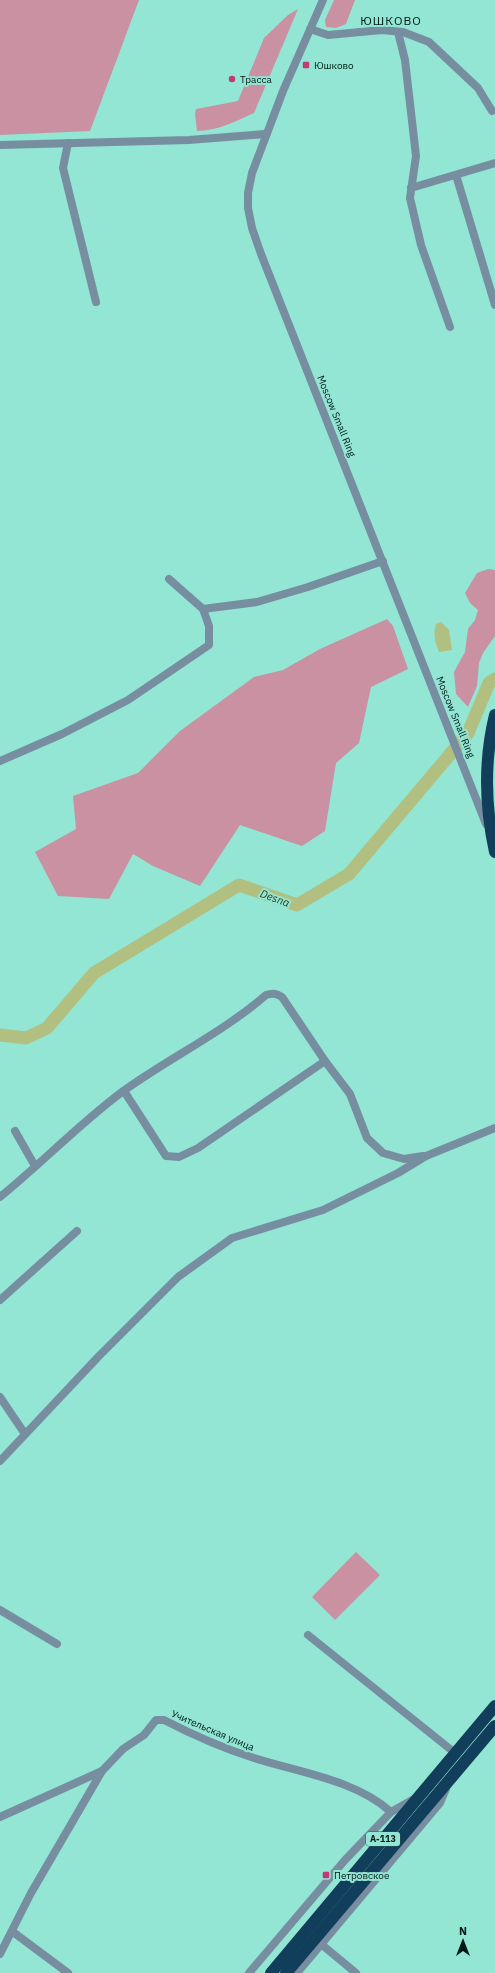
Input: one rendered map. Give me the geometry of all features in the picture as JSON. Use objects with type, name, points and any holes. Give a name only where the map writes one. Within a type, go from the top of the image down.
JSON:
[{"type":"highway","points":[[495,714],[490,734],[487,769],[488,802],[495,852]]},
{"type":"highway","name":"А-113","points":[[271,1973],[495,1706]]},
{"type":"highway","name":"А-113","points":[[286,1973],[495,1726]]},
{"type":"street","name":"Moscow Small Ring","points":[[323,0],[265,134],[254,164],[248,189],[248,208],[252,228],[492,838]]},
{"type":"street","points":[[310,29],[328,34],[382,30],[398,32],[429,42],[478,88],[492,111]]},
{"type":"street","points":[[398,32],[405,60],[416,156],[410,198],[421,245],[450,327]]},
{"type":"street","points":[[0,146],[189,140],[265,134]]},
{"type":"street","points":[[68,143],[63,168],[96,302]]},
{"type":"street","points":[[411,188],[495,163]]},
{"type":"street","points":[[456,175],[495,305]]},
{"type":"street","points":[[203,609],[257,602],[308,587],[383,561]]},
{"type":"street","points":[[0,761],[62,734],[128,700],[209,645],[209,626],[203,609],[170,580]]},
{"type":"street","points":[[0,1197],[86,1120],[124,1091],[234,1020],[266,995],[271,993],[275,993],[282,997],[324,1061],[350,1094],[367,1138],[383,1153],[404,1159],[426,1156]]},
{"type":"street","points":[[124,1091],[166,1156],[174,1158],[190,1153],[210,1141],[324,1061]]},
{"type":"street","points":[[0,1461],[99,1356],[178,1278],[232,1238],[323,1210],[398,1173],[426,1156],[495,1128]]},
{"type":"street","points":[[15,1131],[35,1166]]},
{"type":"street","points":[[0,1300],[77,1232]]},
{"type":"street","points":[[0,1397],[25,1434]]},
{"type":"street","points":[[0,1610],[57,1644]]},
{"type":"street","points":[[308,1635],[455,1753]]},
{"type":"street","name":"Учительская улица","points":[[0,1954],[13,1932],[31,1893],[102,1771],[123,1749],[144,1735],[156,1720],[164,1720],[227,1749],[358,1790],[381,1802],[391,1812]]},
{"type":"street","points":[[0,1817],[102,1771]]},
{"type":"street","points":[[297,1973],[440,1803],[450,1779]]},
{"type":"street","points":[[250,1973],[345,1860],[391,1812],[418,1797]]},
{"type":"street","points":[[13,1932],[68,1973]]},
{"type":"street","points":[[320,1944],[356,1973]]},
{"type":"shaded area","points":[[0,0],[139,0],[90,131],[0,135]]},
{"type":"shaded area","points":[[334,0],[355,0],[346,24],[336,28],[326,27],[325,20]]},
{"type":"shaded area","points":[[298,9],[254,113],[219,127],[204,131],[197,131],[195,114],[196,109],[238,101],[264,38],[288,15]]},
{"type":"shaded area","points":[[488,569],[495,570],[495,636],[483,653],[479,663],[477,686],[468,707],[456,694],[454,672],[465,652],[468,629],[475,620],[478,610],[470,603],[465,593],[477,573]]},
{"type":"shaded area","points":[[387,619],[393,626],[408,669],[371,687],[359,743],[336,763],[325,831],[302,846],[240,825],[200,886],[153,866],[133,854],[109,899],[58,896],[35,852],[76,829],[73,796],[138,773],[180,731],[254,677],[283,670],[320,649]]},
{"type":"shaded area","points":[[441,622],[449,630],[452,650],[439,652],[435,638],[435,631],[436,624]]},
{"type":"shaded area","points":[[356,1552],[380,1575],[335,1620],[312,1597]]},
{"type":"waterway","name":"Desna","points":[[0,1035],[26,1038],[47,1028],[94,973],[239,885],[297,905],[349,874],[468,733],[489,683],[495,679]]},
{"type":"place","name":"Юшково","points":[[306,65]]},
{"type":"place","name":"Трасса","points":[[232,79]]},
{"type":"place","name":"Петровское","points":[[326,1875]]},
{"type":"district","name":"ЮШКОВО","points":[[391,21]]}]
